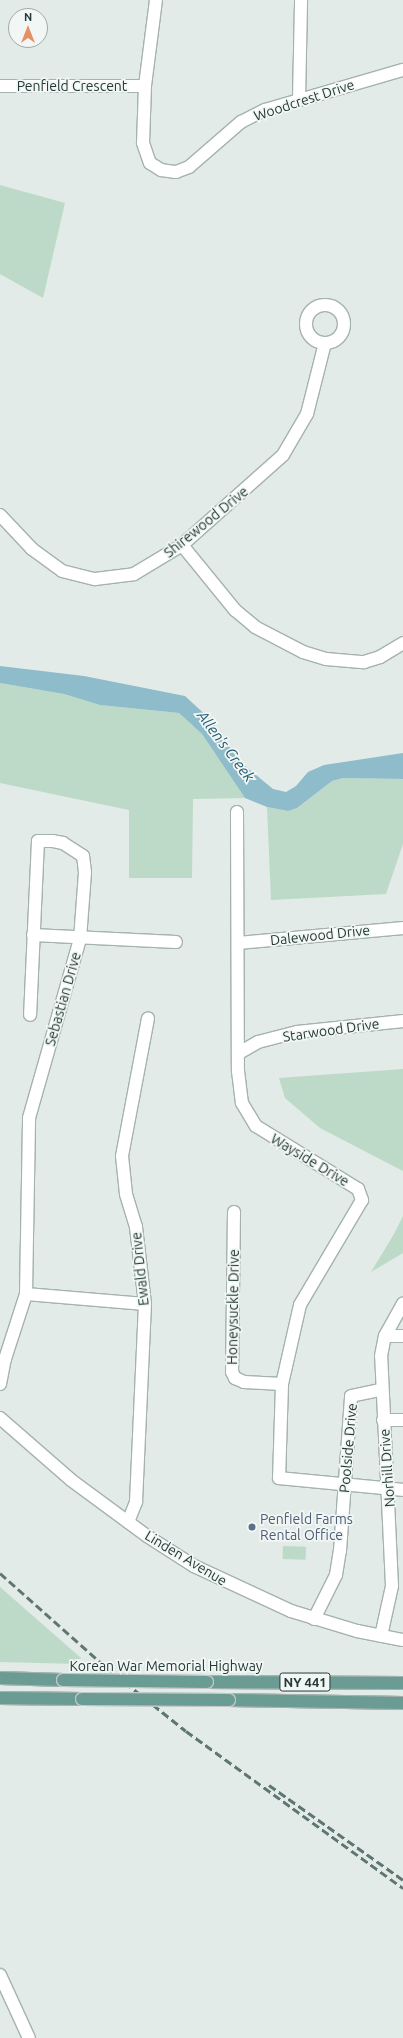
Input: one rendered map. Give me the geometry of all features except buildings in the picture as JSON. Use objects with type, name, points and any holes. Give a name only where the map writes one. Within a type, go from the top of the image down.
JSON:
[{"type":"main road","name":"Korean War Memorial Highway","points":[[0,1678],[207,1682],[403,1683]]},
{"type":"main road","name":"NY 441","points":[[0,1698],[403,1703]]},
{"type":"street","name":"Woodcrest Drive","points":[[156,0],[145,86],[144,151],[155,167],[169,172],[189,167],[247,118],[299,99],[403,70]]},
{"type":"street","points":[[299,99],[301,0]]},
{"type":"street","name":"Penfield Crescent","points":[[0,86],[145,86]]},
{"type":"street","name":"Shirewood Drive","points":[[0,515],[47,562],[62,571],[95,579],[134,574],[182,545],[270,469],[295,439],[314,393],[325,343]]},
{"type":"street","points":[[182,545],[235,610],[255,627],[303,652],[326,659],[364,662],[380,657],[403,643]]},
{"type":"street","name":"Wayside Drive","points":[[237,812],[239,1052],[242,1103],[256,1126],[358,1189],[362,1200],[300,1305],[282,1384],[279,1478],[344,1486]]},
{"type":"street","name":"Sebastian Drive","points":[[0,1384],[3,1362],[26,1294],[29,1118],[80,939],[85,872],[82,856],[63,843],[53,841],[38,841],[30,1015]]},
{"type":"street","name":"Dalewood Drive","points":[[238,943],[403,928]]},
{"type":"street","points":[[33,935],[80,939],[176,942]]},
{"type":"street","name":"Ewald Drive","points":[[128,1522],[136,1502],[145,1304],[136,1227],[122,1176],[122,1156],[148,1018]]},
{"type":"street","name":"Starwood Drive","points":[[239,1052],[258,1042],[297,1032],[403,1021]]},
{"type":"street","name":"Honeysuckle Drive","points":[[234,1212],[232,1372],[234,1378],[244,1382],[282,1384]]},
{"type":"street","points":[[26,1294],[145,1304]]},
{"type":"street","name":"Norhill Drive","points":[[381,1636],[398,1587],[380,1390],[381,1356],[386,1336],[403,1304]]},
{"type":"street","points":[[386,1336],[403,1336]]},
{"type":"street","name":"Poolside Drive","points":[[314,1619],[336,1575],[351,1396],[380,1390]]},
{"type":"street","name":"Linden Avenue","points":[[0,1418],[71,1480],[128,1522],[217,1579],[314,1619],[403,1640]]},
{"type":"street","points":[[383,1420],[403,1420]]},
{"type":"street","points":[[344,1486],[403,1490]]},
{"type":"street","points":[[0,1975],[29,2038]]},
{"type":"green space","points":[[0,185],[65,203],[43,298],[0,274]]},
{"type":"green space","points":[[0,683],[64,694],[100,705],[179,713],[202,734],[245,798],[193,799],[192,878],[129,878],[129,810],[0,783]]},
{"type":"green space","points":[[343,778],[403,779],[403,844],[386,894],[271,900],[267,807],[287,811],[297,808],[332,781]]},
{"type":"green space","points":[[403,1069],[403,1171],[320,1128],[285,1098],[279,1078]]},
{"type":"green space","points":[[403,1216],[403,1253],[371,1272],[394,1234]]},
{"type":"green space","points":[[283,1546],[306,1547],[306,1560],[283,1559]]},
{"type":"green space","points":[[0,1587],[81,1658],[79,1664],[0,1662]]},
{"type":"water","name":"Allen's Creek","points":[[0,666],[84,676],[185,696],[211,720],[239,761],[273,789],[286,792],[296,786],[308,772],[324,765],[403,753],[403,779],[343,778],[332,781],[297,808],[288,811],[267,807],[245,798],[202,734],[179,713],[100,705],[64,694],[0,683]]},
{"type":"railway","points":[[0,1573],[106,1667],[186,1731],[403,1888]]},
{"type":"railway","points":[[269,1785],[403,1880]]},
{"type":"place","name":"Penfield Farms Rental Office","points":[[252,1527]]}]
